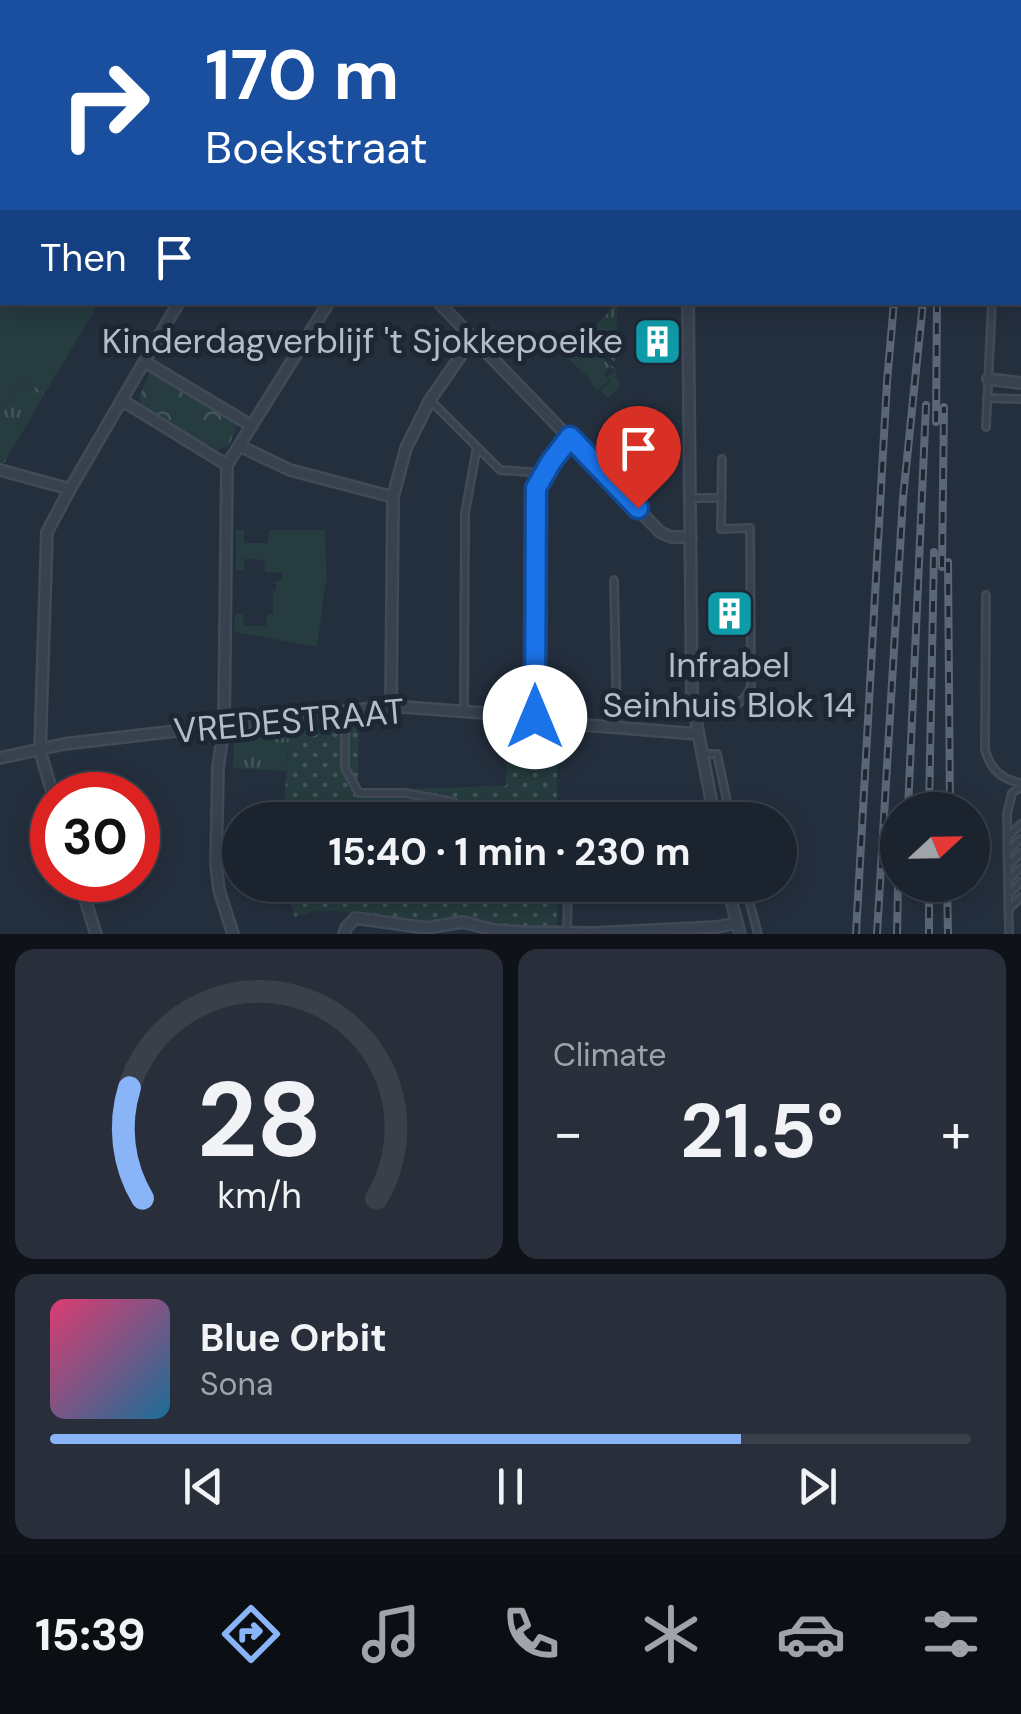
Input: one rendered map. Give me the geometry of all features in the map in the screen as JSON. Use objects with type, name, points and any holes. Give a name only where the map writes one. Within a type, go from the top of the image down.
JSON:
[{"type":"street","points":[[46,772],[40,750],[47,532],[178,305]]},
{"type":"street","points":[[233,934],[219,890],[216,864],[218,768],[224,726],[227,465],[327,305]]},
{"type":"street","points":[[441,305],[660,532],[672,537],[691,537]]},
{"type":"street","points":[[688,305],[694,713],[712,802]]},
{"type":"street","points":[[391,706],[392,497],[406,448],[430,400],[473,338]]},
{"type":"street","points":[[144,362],[252,426]]},
{"type":"street","points":[[988,379],[1021,383]]},
{"type":"street","points":[[123,401],[227,465]]},
{"type":"street","points":[[535,717],[536,488],[570,437]]},
{"type":"street","points":[[240,446],[290,470],[392,497]]},
{"type":"street","points":[[0,470],[70,490]]},
{"type":"street","name":"VREDESTRAAT","points":[[0,758],[64,744],[391,706],[698,734]]},
{"type":"street","points":[[86,902],[96,934]]},
{"type":"street","points":[[344,934],[355,918],[427,928],[463,922],[494,932],[738,929],[732,902]]},
{"type":"lane","points":[[986,427],[992,305]]},
{"type":"lane","points":[[987,398],[1021,398]]},
{"type":"lane","points":[[430,400],[500,470],[544,473]]},
{"type":"lane","points":[[464,712],[465,513],[476,447]]},
{"type":"lane","points":[[694,713],[739,705],[747,698],[751,686],[750,528],[721,529],[722,460]]},
{"type":"lane","points":[[690,498],[722,498]]},
{"type":"lane","points":[[614,580],[617,727]]},
{"type":"lane","points":[[986,594],[984,750],[999,776],[1021,785],[1012,793],[1008,806],[1009,934]]},
{"type":"lane","points":[[346,711],[345,768],[359,793],[405,793],[454,802]]},
{"type":"lane","points":[[702,754],[717,754],[727,802]]},
{"type":"lane","points":[[1007,838],[1021,824]]},
{"type":"lane","points":[[1008,852],[1021,839]]},
{"type":"lane","points":[[1008,866],[1021,853]]},
{"type":"lane","points":[[1008,880],[1021,868]]},
{"type":"lane","points":[[1008,896],[1021,882]]},
{"type":"lane","points":[[1008,911],[1021,897]]},
{"type":"lane","points":[[568,902],[568,932]]},
{"type":"lane","points":[[750,902],[758,934]]},
{"type":"green space","points":[[0,305],[98,305],[45,393],[21,378],[0,413]]},
{"type":"green space","points":[[617,305],[616,360],[608,355],[603,360],[616,369],[620,386],[608,398],[601,391],[611,381],[607,377],[614,371],[610,367],[604,373],[608,381],[597,391],[565,356]]},
{"type":"green space","points":[[151,370],[238,423],[229,445],[218,450],[141,404],[139,397]]},
{"type":"green space","points":[[21,378],[45,393],[3,465],[0,413]]},
{"type":"green space","points":[[236,530],[244,530],[244,543],[268,543],[269,530],[325,530],[327,582],[317,647],[234,632],[235,614],[243,614],[243,626],[266,626],[267,615],[273,614],[271,591],[276,591],[276,584],[270,582],[282,581],[282,573],[265,572],[264,560],[244,559],[244,571],[236,570]]},
{"type":"green space","points":[[359,720],[358,784],[369,790],[506,786],[509,727],[557,733],[557,802],[284,802],[290,725]]},
{"type":"green space","points":[[290,725],[286,771],[233,768],[234,736]]},
{"type":"green space","points":[[290,902],[557,902],[557,932],[516,931],[462,920],[427,926],[339,911],[316,911],[295,917]]},
{"type":"railway","points":[[856,934],[894,305]]},
{"type":"railway","points":[[877,934],[903,498],[923,305]]},
{"type":"railway","points":[[936,422],[937,305]]},
{"type":"railway","points":[[909,792],[926,405]]},
{"type":"railway","points":[[942,567],[944,407]]},
{"type":"railway","points":[[929,792],[934,552]]},
{"type":"railway","points":[[948,562],[950,792]]},
{"type":"railway","points":[[897,934],[898,902]]},
{"type":"railway","points":[[929,902],[929,934]]},
{"type":"railway","points":[[947,902],[948,934]]},
{"type":"place","name":"Kinderdagverblijf 't Sjokkepoeike","points":[[658,341]]},
{"type":"place","name":"Infrabel Seinhuis Blok 14","points":[[729,613]]},
{"type":"route","points":[[535,717],[536,488],[570,437],[638,508]]}]
